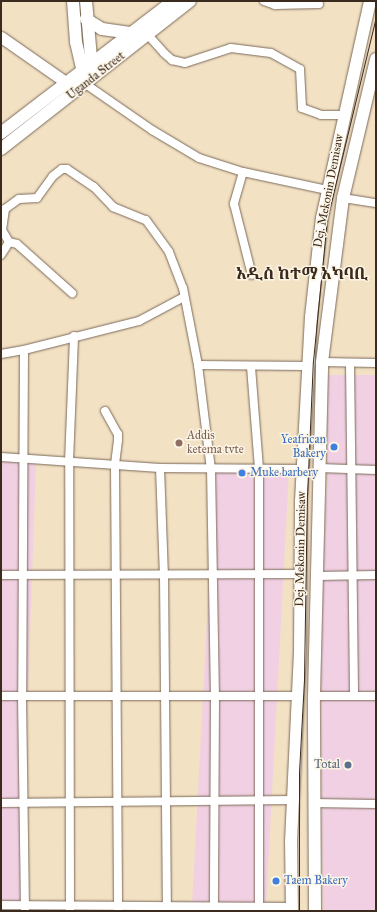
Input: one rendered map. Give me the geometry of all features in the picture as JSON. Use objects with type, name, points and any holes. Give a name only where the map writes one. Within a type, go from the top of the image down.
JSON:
[{"type":"main road","points":[[73,1],[74,22],[86,68],[91,81]]},
{"type":"main road","points":[[86,1],[86,68]]},
{"type":"main road","name":"Uganda Street","points":[[1,133],[173,1]]},
{"type":"main road","name":"Uganda Street","points":[[1,149],[91,81],[190,1]]},
{"type":"main road","name":"Dej. Mekonin Demisaw","points":[[292,909],[293,800],[298,696],[303,469],[307,366],[317,248],[344,115],[370,1]]},
{"type":"main road","points":[[86,19],[102,29],[132,33]]},
{"type":"main road","points":[[1,36],[67,83]]},
{"type":"main road","name":"Dej. Mekonin Demisaw","points":[[315,911],[313,803],[314,696],[322,362],[343,198],[376,59]]},
{"type":"street","points":[[264,1],[275,5],[319,4]]},
{"type":"street","points":[[148,35],[168,56],[186,63],[231,48],[271,54],[300,69],[302,108],[321,114],[344,115]]},
{"type":"street","points":[[91,81],[185,150],[208,162],[243,172],[328,190]]},
{"type":"street","points":[[72,293],[17,244],[9,242],[2,230],[3,208],[20,199],[37,198],[53,176],[62,169],[67,169],[94,187],[113,207],[146,220],[169,252],[183,288],[198,365],[211,469],[215,696],[213,801],[214,909]]},
{"type":"street","points":[[243,172],[234,204],[252,275]]},
{"type":"street","points":[[343,198],[376,203]]},
{"type":"street","points":[[1,255],[9,242]]},
{"type":"street","points":[[1,354],[24,350],[74,336],[140,321],[184,297]]},
{"type":"street","points":[[70,908],[71,696],[69,462],[74,336]]},
{"type":"street","points":[[24,350],[22,458],[22,696],[25,908]]},
{"type":"street","points":[[322,362],[376,363]]},
{"type":"street","points":[[350,363],[354,696]]},
{"type":"street","points":[[198,365],[307,366]]},
{"type":"street","points":[[251,366],[260,468],[258,800],[259,909]]},
{"type":"street","points":[[105,411],[118,434],[115,465],[118,575],[118,908]]},
{"type":"street","points":[[1,457],[160,468],[303,469]]},
{"type":"street","points":[[160,468],[164,575],[167,908]]},
{"type":"street","points":[[319,468],[376,470]]},
{"type":"street","points":[[1,575],[301,574]]},
{"type":"street","points":[[317,576],[376,575]]},
{"type":"street","points":[[1,696],[298,696]]},
{"type":"street","points":[[314,696],[376,696]]},
{"type":"street","points":[[1,803],[293,800]]},
{"type":"street","points":[[313,803],[376,804]]},
{"type":"street","points":[[1,905],[25,908],[292,909]]},
{"type":"shaded area","points":[[326,375],[376,375],[376,911],[323,911],[320,617],[327,484]]},
{"type":"shaded area","points":[[1,462],[36,463],[20,911],[1,911]]},
{"type":"shaded area","points":[[215,467],[289,471],[266,911],[192,910]]},
{"type":"tram line","points":[[299,911],[299,772],[304,679],[307,496],[313,361],[327,219],[376,16]]},
{"type":"place","name":"Addis ketema tvte","points":[[179,443]]},
{"type":"place","name":"Yeafrican Bakery","points":[[334,447]]},
{"type":"place","name":"Muke barbery","points":[[242,473]]},
{"type":"place","name":"Total","points":[[348,765]]},
{"type":"place","name":"Taem Bakery","points":[[276,881]]},
{"type":"district","name":"አዲስ ከተማ አካባቢ","points":[[302,274]]}]
